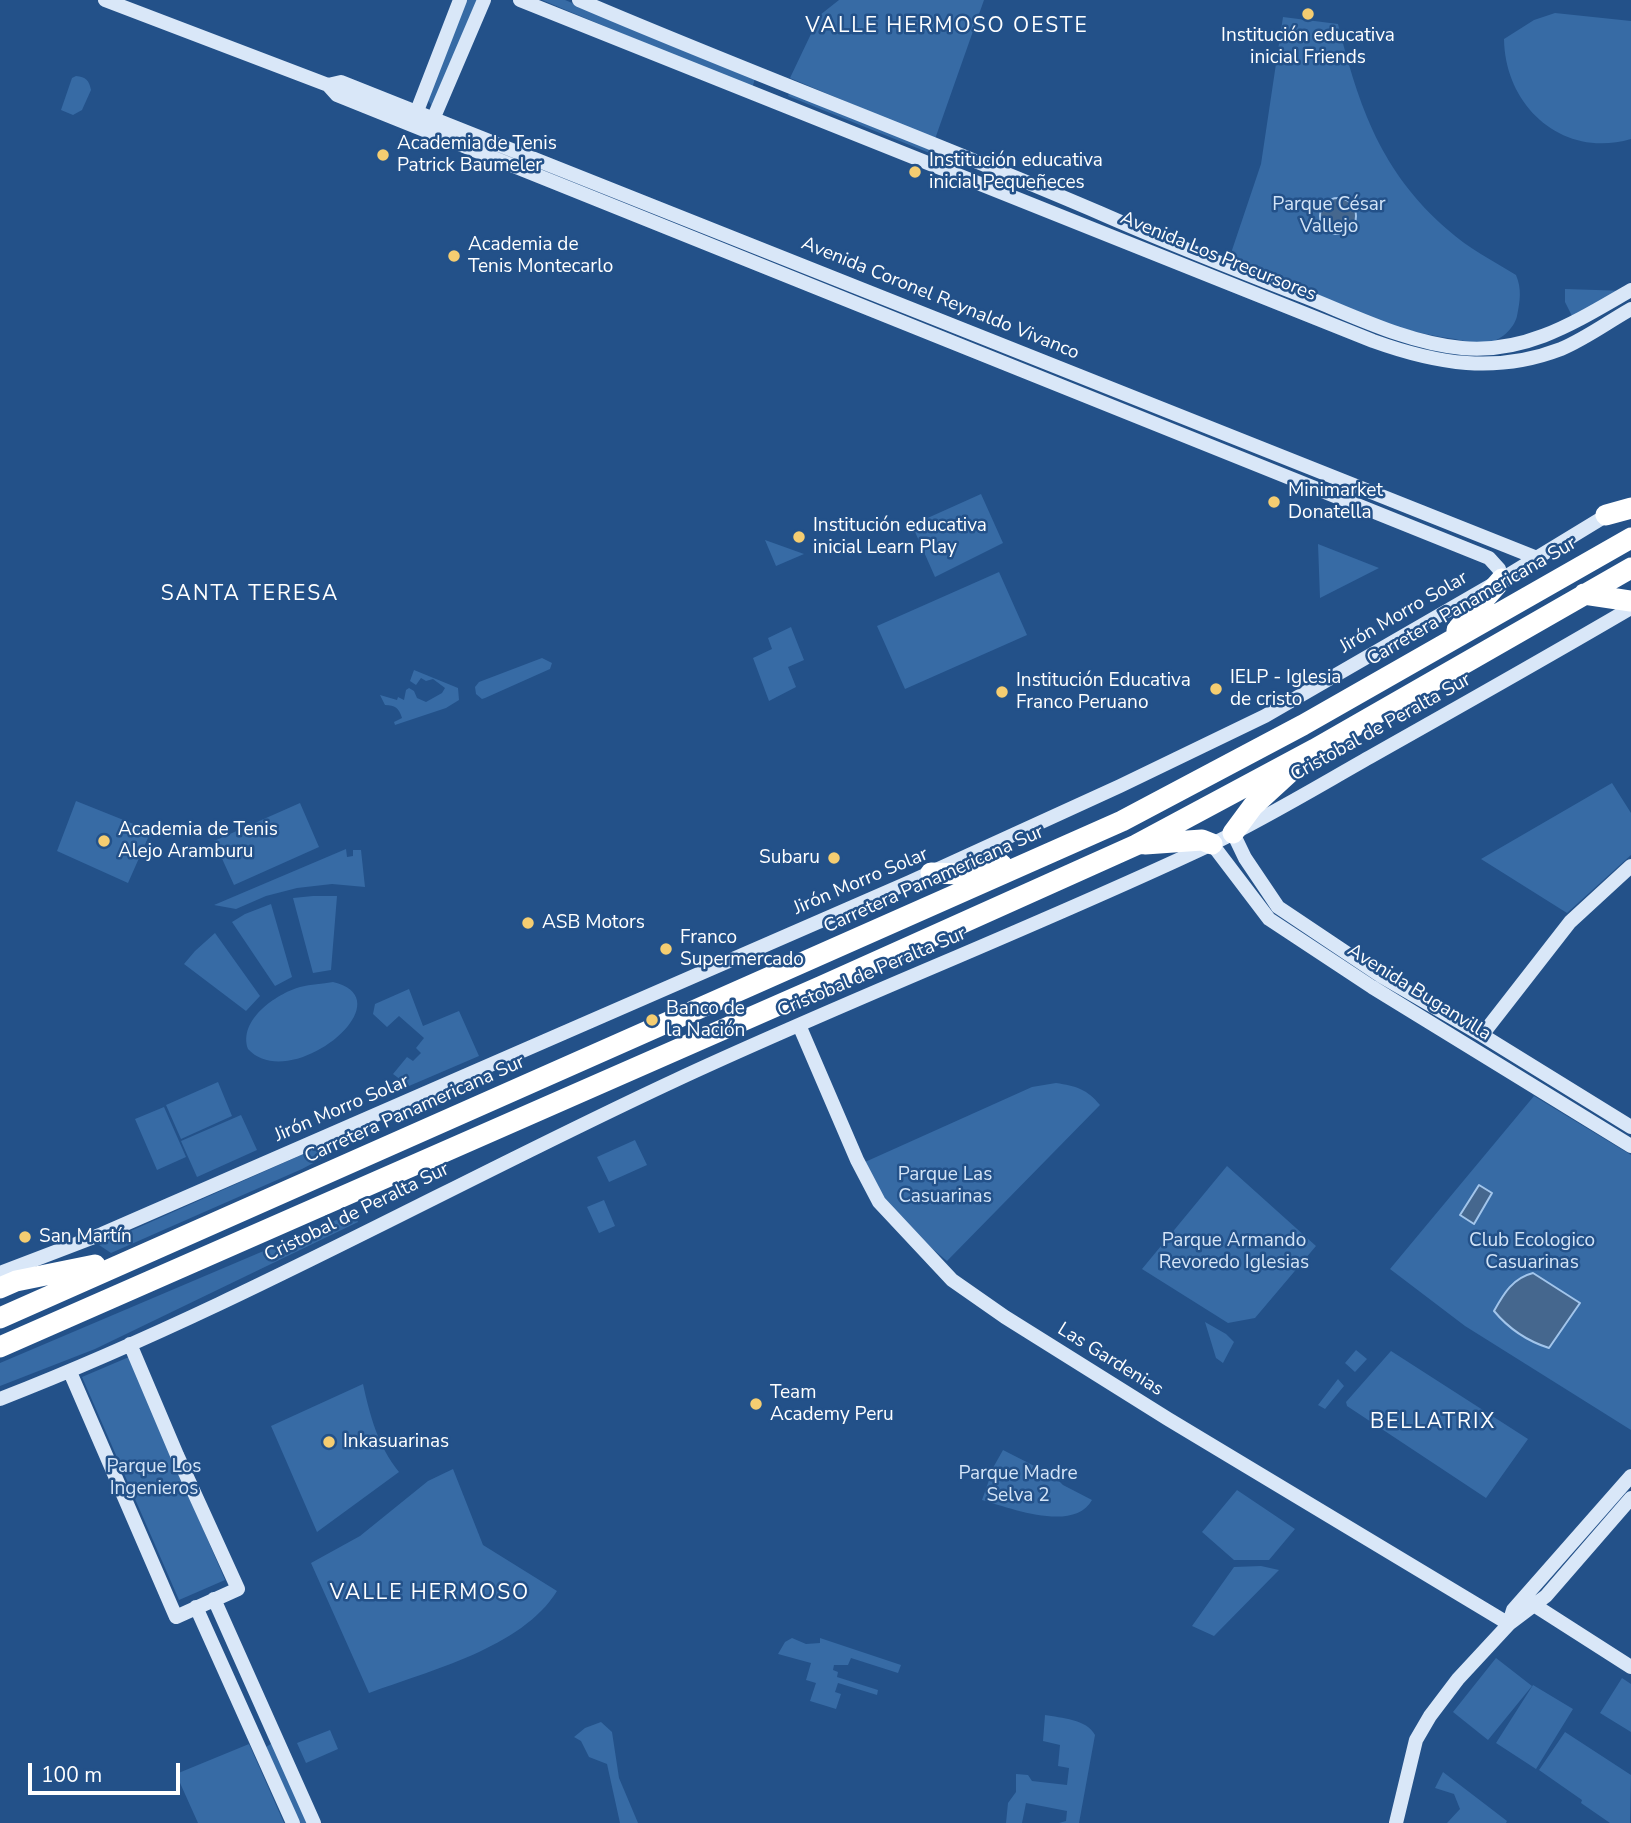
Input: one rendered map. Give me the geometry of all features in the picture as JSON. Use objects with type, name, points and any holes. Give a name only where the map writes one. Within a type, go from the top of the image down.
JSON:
[{"type":"highway","points":[[1606,515],[1631,508]]},
{"type":"highway","name":"Carretera Panamericana Sur","points":[[0,1318],[1090,836],[1209,776],[1631,538]]},
{"type":"highway","points":[[0,1347],[835,981],[1136,845],[1315,749],[1631,568]]},
{"type":"highway","points":[[1445,644],[1502,579]]},
{"type":"highway","points":[[1584,594],[1631,601]]},
{"type":"highway","points":[[1233,833],[1253,806],[1315,749]]},
{"type":"highway","points":[[931,873],[973,872],[1090,836]]},
{"type":"highway","points":[[1136,845],[1202,840],[1212,844]]},
{"type":"highway","points":[[0,1288],[16,1281],[88,1265],[118,1265]]},
{"type":"street","name":"Avenida Coronel Reynaldo Vivanco","points":[[105,0],[328,85],[337,95],[430,125],[878,295],[1537,558]]},
{"type":"street","points":[[417,111],[460,0]]},
{"type":"street","points":[[430,125],[484,0]]},
{"type":"street","name":"Avenida Los Precursores","points":[[520,0],[769,101],[1006,192],[1373,341],[1432,359],[1473,365],[1497,364],[1538,356],[1562,348],[1631,309]]},
{"type":"street","name":"Avenida Los Precursores","points":[[579,0],[1247,274],[1391,331],[1438,345],[1496,348],[1536,340],[1563,329],[1631,290]]},
{"type":"street","name":"Avenida Coronel Reynaldo Vivanco","points":[[328,85],[341,82],[417,111],[430,125],[872,310],[1489,558]]},
{"type":"street","points":[[872,310],[878,295]]},
{"type":"street","name":"Jirón Morro Solar","points":[[0,1273],[102,1234],[1030,829],[1265,716],[1502,579],[1631,500]]},
{"type":"street","points":[[1489,558],[1506,557],[1511,547]]},
{"type":"street","points":[[1489,558],[1499,569],[1502,579]]},
{"type":"street","name":"Cristobal de Peralta Sur","points":[[0,1399],[130,1345],[345,1242],[530,1149],[799,1025],[1212,844],[1631,608]]},
{"type":"street","name":"Avenida Buganvilla","points":[[1233,833],[1245,858],[1278,907],[1381,976],[1631,1127]]},
{"type":"street","name":"Avenida Buganvilla","points":[[1212,844],[1269,919],[1371,987],[1631,1146]]},
{"type":"street","points":[[1482,1035],[1570,922],[1631,866]]},
{"type":"street","name":"Las Gardenias","points":[[799,1025],[857,1160],[879,1202],[952,1280],[1004,1317],[1168,1419],[1509,1624]]},
{"type":"street","points":[[70,1372],[176,1617],[238,1589],[130,1345]]},
{"type":"street","points":[[1509,1624],[1514,1610],[1631,1476]]},
{"type":"street","points":[[1396,1823],[1416,1740],[1430,1716],[1458,1679],[1509,1624],[1545,1596],[1631,1498]]},
{"type":"street","points":[[214,1599],[314,1823]]},
{"type":"street","points":[[1534,1605],[1631,1667]]},
{"type":"street","points":[[196,1607],[293,1823]]},
{"type":"green space","points":[[465,0],[477,0],[432,106],[427,99]]},
{"type":"green space","points":[[542,0],[565,0],[755,79],[752,88]]},
{"type":"green space","points":[[839,0],[984,0],[935,139],[790,78],[820,15]]},
{"type":"green space","points":[[1555,13],[1631,21],[1631,139],[1606,143],[1583,141],[1561,134],[1542,122],[1527,106],[1515,86],[1507,64],[1504,39],[1534,20]]},
{"type":"green space","name":"Parque César Vallejo","points":[[1283,17],[1338,24],[1364,110],[1389,161],[1406,185],[1425,208],[1456,237],[1516,275],[1520,295],[1517,316],[1510,330],[1501,337],[1492,342],[1475,343],[1398,327],[1311,297],[1228,262],[1261,164]]},
{"type":"green space","points":[[76,76],[86,80],[91,90],[82,110],[73,115],[61,110],[72,78]]},
{"type":"green space","points":[[790,91],[933,151],[932,154],[788,96]]},
{"type":"green space","points":[[1565,289],[1627,291],[1573,318],[1565,302]]},
{"type":"green space","points":[[981,494],[1003,543],[935,577],[912,525]]},
{"type":"green space","points":[[765,540],[804,554],[776,566]]},
{"type":"green space","points":[[1318,544],[1379,568],[1320,598]]},
{"type":"green space","points":[[999,572],[1027,635],[905,689],[877,626]]},
{"type":"green space","points":[[791,627],[804,660],[788,667],[796,687],[769,701],[753,658],[772,649],[768,638]]},
{"type":"green space","points":[[542,658],[552,663],[550,669],[485,698],[482,699],[476,694],[475,687],[479,682]]},
{"type":"green space","points":[[414,670],[458,688],[459,700],[446,708],[395,725],[394,722],[402,718],[399,712],[394,706],[385,705],[380,695],[404,700],[409,688],[417,698],[426,702],[442,693],[445,688],[433,679],[426,681],[421,678],[416,685],[410,681]]},
{"type":"green space","points":[[1612,783],[1631,813],[1631,855],[1567,913],[1481,859]]},
{"type":"green space","name":"Academia de Tenis Alejo Aramburu","points":[[76,801],[151,831],[128,883],[57,851]]},
{"type":"green space","points":[[300,803],[319,847],[234,885],[214,841]]},
{"type":"green space","points":[[346,849],[347,857],[353,856],[353,850],[361,850],[365,887],[332,884],[297,888],[266,896],[236,909],[214,905]]},
{"type":"green space","points":[[337,896],[331,970],[313,973],[293,898]]},
{"type":"green space","points":[[271,904],[292,977],[275,986],[232,922]]},
{"type":"green space","points":[[215,933],[260,996],[246,1011],[184,964]]},
{"type":"green space","points":[[333,982],[353,992],[357,1007],[350,1023],[334,1040],[313,1053],[290,1060],[267,1060],[248,1049],[246,1038],[249,1028],[254,1018],[270,1002],[290,990]]},
{"type":"green space","points":[[409,989],[423,1026],[459,1011],[479,1056],[409,1086],[393,1074],[407,1057],[413,1061],[421,1053],[416,1048],[424,1038],[399,1016],[387,1027],[373,1014],[375,1004]]},
{"type":"green space","points":[[218,1082],[232,1116],[181,1139],[166,1105]]},
{"type":"green space","name":"Parque Las Casuarinas","points":[[1056,1083],[1081,1089],[1100,1105],[947,1261],[909,1229],[887,1203],[865,1162],[1032,1087]]},
{"type":"green space","name":"Club Ecologico Casuarinas","points":[[1534,1096],[1631,1155],[1631,1430],[1465,1326],[1390,1269]]},
{"type":"green space","points":[[164,1107],[186,1157],[157,1170],[135,1119]]},
{"type":"green space","points":[[241,1115],[257,1150],[197,1177],[181,1141]]},
{"type":"green space","points":[[635,1140],[647,1165],[609,1182],[597,1157]]},
{"type":"green space","points":[[317,1148],[321,1159],[302,1169],[111,1253],[99,1245]]},
{"type":"green space","name":"Parque Armando Revoredo Iglesias","points":[[1227,1166],[1316,1246],[1255,1318],[1228,1323],[1142,1269]]},
{"type":"green space","points":[[604,1200],[615,1226],[599,1233],[587,1207]]},
{"type":"green space","points":[[353,1213],[358,1222],[95,1349],[0,1386],[0,1363]]},
{"type":"green space","points":[[1205,1322],[1234,1342],[1223,1363],[1216,1358]]},
{"type":"green space","points":[[1356,1350],[1367,1359],[1355,1372],[1345,1363]]},
{"type":"green space","points":[[1391,1351],[1528,1439],[1486,1498],[1347,1406],[1346,1402]]},
{"type":"green space","name":"Parque Los Ingenieros","points":[[129,1357],[225,1580],[179,1600],[82,1377]]},
{"type":"green space","points":[[1338,1379],[1344,1386],[1325,1409],[1318,1405]]},
{"type":"green space","name":"Inkasuarinas","points":[[363,1384],[376,1430],[399,1472],[317,1532],[271,1426]]},
{"type":"green space","name":"Parque Madre Selva 2","points":[[1003,1450],[1054,1476],[1063,1485],[1092,1500],[1083,1510],[1057,1517],[1024,1512],[982,1500],[994,1466]]},
{"type":"green space","points":[[453,1469],[483,1545],[557,1591],[541,1611],[498,1643],[445,1666],[369,1693],[311,1563],[360,1536],[428,1481]]},
{"type":"green space","points":[[1237,1490],[1295,1529],[1269,1560],[1234,1560],[1202,1532]]},
{"type":"green space","points":[[1261,1566],[1279,1570],[1214,1636],[1192,1626],[1234,1567]]},
{"type":"green space","points":[[792,1638],[806,1644],[820,1643],[820,1638],[901,1665],[898,1673],[851,1658],[848,1665],[834,1665],[833,1670],[838,1672],[837,1677],[878,1690],[877,1695],[838,1683],[835,1692],[841,1694],[836,1709],[810,1701],[816,1683],[806,1680],[811,1663],[778,1654],[785,1642]]},
{"type":"green space","points":[[1496,1658],[1532,1686],[1488,1740],[1453,1712]]},
{"type":"green space","points":[[1622,1678],[1631,1684],[1631,1732],[1600,1713]]},
{"type":"green space","points":[[1533,1685],[1573,1709],[1536,1769],[1496,1743]]},
{"type":"green space","points":[[1045,1715],[1080,1722],[1095,1735],[1079,1823],[1059,1823],[1066,1821],[1067,1811],[1026,1803],[1022,1823],[1006,1823],[1008,1803],[1016,1792],[1016,1774],[1028,1775],[1032,1781],[1067,1785],[1069,1768],[1058,1766],[1060,1745],[1043,1741]]},
{"type":"green space","points":[[601,1722],[612,1732],[619,1778],[638,1823],[620,1823],[607,1764],[589,1757],[581,1741],[574,1737],[585,1728]]},
{"type":"green space","points":[[330,1730],[338,1749],[306,1763],[297,1743]]},
{"type":"green space","points":[[1565,1732],[1631,1775],[1630,1823],[1610,1823],[1539,1770]]},
{"type":"green space","points":[[274,1742],[309,1823],[300,1823],[266,1747]]},
{"type":"green space","points":[[249,1744],[284,1823],[198,1823],[176,1774]]},
{"type":"green space","points":[[1443,1772],[1507,1821],[1506,1823],[1447,1823],[1460,1809],[1454,1794],[1435,1788]]},
{"type":"shaded area","points":[[1338,198],[1351,203],[1356,216],[1351,229],[1338,234],[1325,229],[1320,216],[1325,203]]},
{"type":"shaded area","points":[[1479,1185],[1492,1193],[1474,1224],[1460,1215]]},
{"type":"shaded area","points":[[1533,1273],[1580,1303],[1549,1348],[1519,1334],[1494,1311],[1505,1292],[1515,1282]]},
{"type":"place","name":"Institución educativa inicial Friends","points":[[1308,14]]},
{"type":"place","name":"Academia de Tenis Patrick Baumeler","points":[[383,155]]},
{"type":"place","name":"Institución educativa inicial Pequeñeces","points":[[915,172]]},
{"type":"place","name":"Academia de Tenis Montecarlo","points":[[454,256]]},
{"type":"place","name":"Minimarket Donatella","points":[[1274,502]]},
{"type":"place","name":"Institución educativa inicial Learn Play","points":[[799,537]]},
{"type":"place","name":"IELP - Iglesia de cristo","points":[[1216,689]]},
{"type":"place","name":"Institución Educativa Franco Peruano","points":[[1002,692]]},
{"type":"place","name":"Academia de Tenis Alejo Aramburu","points":[[104,841]]},
{"type":"place","name":"Subaru","points":[[834,858]]},
{"type":"place","name":"ASB Motors","points":[[528,923]]},
{"type":"place","name":"Franco Supermercado","points":[[666,949]]},
{"type":"place","name":"Banco de la Nación","points":[[652,1020]]},
{"type":"place","name":"San Martín","points":[[25,1237]]},
{"type":"place","name":"Team Academy Peru","points":[[756,1404]]},
{"type":"place","name":"Inkasuarinas","points":[[329,1442]]},
{"type":"district","name":"VALLE HERMOSO OESTE","points":[[947,27]]},
{"type":"district","name":"SANTA TERESA","points":[[250,595]]},
{"type":"district","name":"BELLATRIX","points":[[1433,1423]]},
{"type":"district","name":"VALLE HERMOSO","points":[[430,1594]]}]
